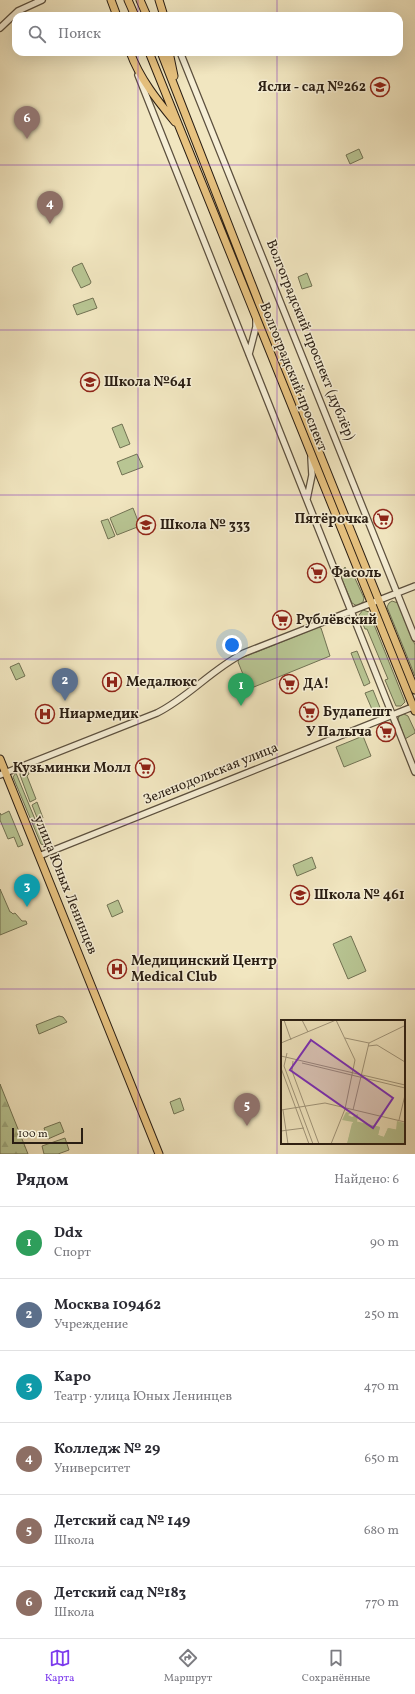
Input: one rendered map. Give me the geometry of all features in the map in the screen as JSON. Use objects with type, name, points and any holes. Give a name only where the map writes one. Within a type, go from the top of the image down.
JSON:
[{"type":"main road","points":[[111,0],[116,12]]},
{"type":"main road","points":[[128,0],[133,12]]},
{"type":"main road","points":[[140,0],[145,12]]},
{"type":"main road","points":[[160,1],[164,12]]},
{"type":"main road","points":[[132,56],[154,96],[180,129]]},
{"type":"main road","name":"Волгоградский проспект","points":[[151,56],[414,708]]},
{"type":"main road","name":"Волгоградский проспект","points":[[163,56],[378,601],[415,690]]},
{"type":"main road","points":[[170,56],[177,94]]},
{"type":"main road","name":"улица Юных Ленинцев","points":[[0,759],[3,774],[39,856],[159,1154]]},
{"type":"street","points":[[17,12],[42,0]]},
{"type":"street","points":[[0,28],[12,17]]},
{"type":"street","name":"Волгоградский проспект (дублёр)","points":[[182,56],[415,638]]},
{"type":"street","points":[[136,66],[415,772]]},
{"type":"street","points":[[249,355],[249,348],[256,326],[256,317]]},
{"type":"street","points":[[308,504],[308,493],[312,475],[311,454]]},
{"type":"street","points":[[3,774],[157,713],[174,704],[231,659],[247,651],[352,612],[415,586]]},
{"type":"street","name":"Зеленодольская улица","points":[[39,856],[414,708]]},
{"type":"green space","points":[[359,149],[363,158],[350,164],[346,155]]},
{"type":"green space","points":[[82,263],[91,282],[90,284],[81,288],[72,270],[73,267]]},
{"type":"green space","points":[[307,273],[312,286],[302,289],[298,277]]},
{"type":"green space","points":[[93,298],[97,308],[77,315],[73,305]]},
{"type":"green space","points":[[122,424],[130,444],[120,448],[112,428]]},
{"type":"green space","points":[[137,454],[143,467],[122,475],[117,462]]},
{"type":"green space","points":[[133,508],[140,526],[117,535],[110,518]]},
{"type":"green space","points":[[108,519],[115,536],[108,539],[101,521]]},
{"type":"green space","points":[[345,567],[349,575],[353,574],[364,598],[363,602],[357,606],[352,603],[340,575]]},
{"type":"green space","points":[[392,601],[398,603],[415,645],[415,676],[387,607]]},
{"type":"green space","points":[[363,610],[369,612],[405,702],[401,706],[396,706],[385,680],[388,679],[367,629],[365,629],[359,615]]},
{"type":"green space","points":[[319,627],[321,628],[330,656],[249,689],[238,662],[239,659]]},
{"type":"green space","points":[[357,651],[370,683],[364,686],[351,653]]},
{"type":"green space","points":[[19,663],[25,676],[16,680],[10,667]]},
{"type":"green space","points":[[373,690],[381,710],[374,714],[365,693]]},
{"type":"green space","points":[[404,714],[408,716],[415,731],[415,733],[405,739],[398,719],[399,716]]},
{"type":"green space","points":[[363,736],[371,756],[344,767],[336,747]]},
{"type":"green space","points":[[27,770],[29,774],[27,776],[36,799],[30,802],[20,775],[20,773]]},
{"type":"green space","points":[[16,773],[46,846],[41,844],[13,777]]},
{"type":"green space","points":[[37,802],[43,818],[38,820],[32,805]]},
{"type":"green space","points":[[9,811],[23,845],[18,847],[14,837],[8,839],[0,820],[0,813],[1,815]]},
{"type":"green space","points":[[312,857],[316,868],[297,876],[293,865]]},
{"type":"green space","points":[[0,889],[10,912],[13,914],[15,913],[22,921],[26,921],[27,924],[0,935]]},
{"type":"green space","points":[[118,900],[123,912],[112,917],[107,905]]},
{"type":"green space","points":[[351,936],[366,971],[348,979],[333,944]]},
{"type":"green space","points":[[59,1016],[63,1017],[67,1022],[39,1034],[36,1025]]},
{"type":"green space","points":[[0,1084],[28,1154],[0,1154]]},
{"type":"green space","points":[[180,1098],[184,1110],[174,1114],[170,1102]]},
{"type":"green space","points":[[60,1122],[64,1132],[48,1139],[44,1128]]},
{"type":"green space","points":[[65,1138],[69,1150],[58,1154],[44,1154],[42,1146]]},
{"type":"place","name":"Ясли - сад №262","points":[[380,87]]},
{"type":"place","name":"Детский сад №183","points":[[27,139]]},
{"type":"place","name":"Колледж № 29","points":[[50,224]]},
{"type":"place","name":"Школа №641","points":[[90,382]]},
{"type":"place","name":"Пятёрочка","points":[[383,519]]},
{"type":"place","name":"Школа № 333","points":[[146,525]]},
{"type":"place","name":"Фасоль","points":[[317,573]]},
{"type":"place","name":"Рублёвский","points":[[282,620]]},
{"type":"place","name":"Медалюкс","points":[[112,682]]},
{"type":"place","name":"ДА!","points":[[289,684]]},
{"type":"place","name":"Москва 109462","points":[[65,701]]},
{"type":"place","name":"Ddx","points":[[241,706]]},
{"type":"place","name":"Будапешт","points":[[309,712]]},
{"type":"place","name":"Ниармедик","points":[[45,714]]},
{"type":"place","name":"У Палыча","points":[[386,732]]},
{"type":"place","name":"Кузьминки Молл","points":[[145,768]]},
{"type":"place","name":"Школа № 461","points":[[300,895]]},
{"type":"place","name":"Kapo","points":[[27,907]]},
{"type":"place","name":"Медицинский Центр Medical Club","points":[[117,969]]},
{"type":"place","name":"Детский сад № 149","points":[[247,1126]]}]
